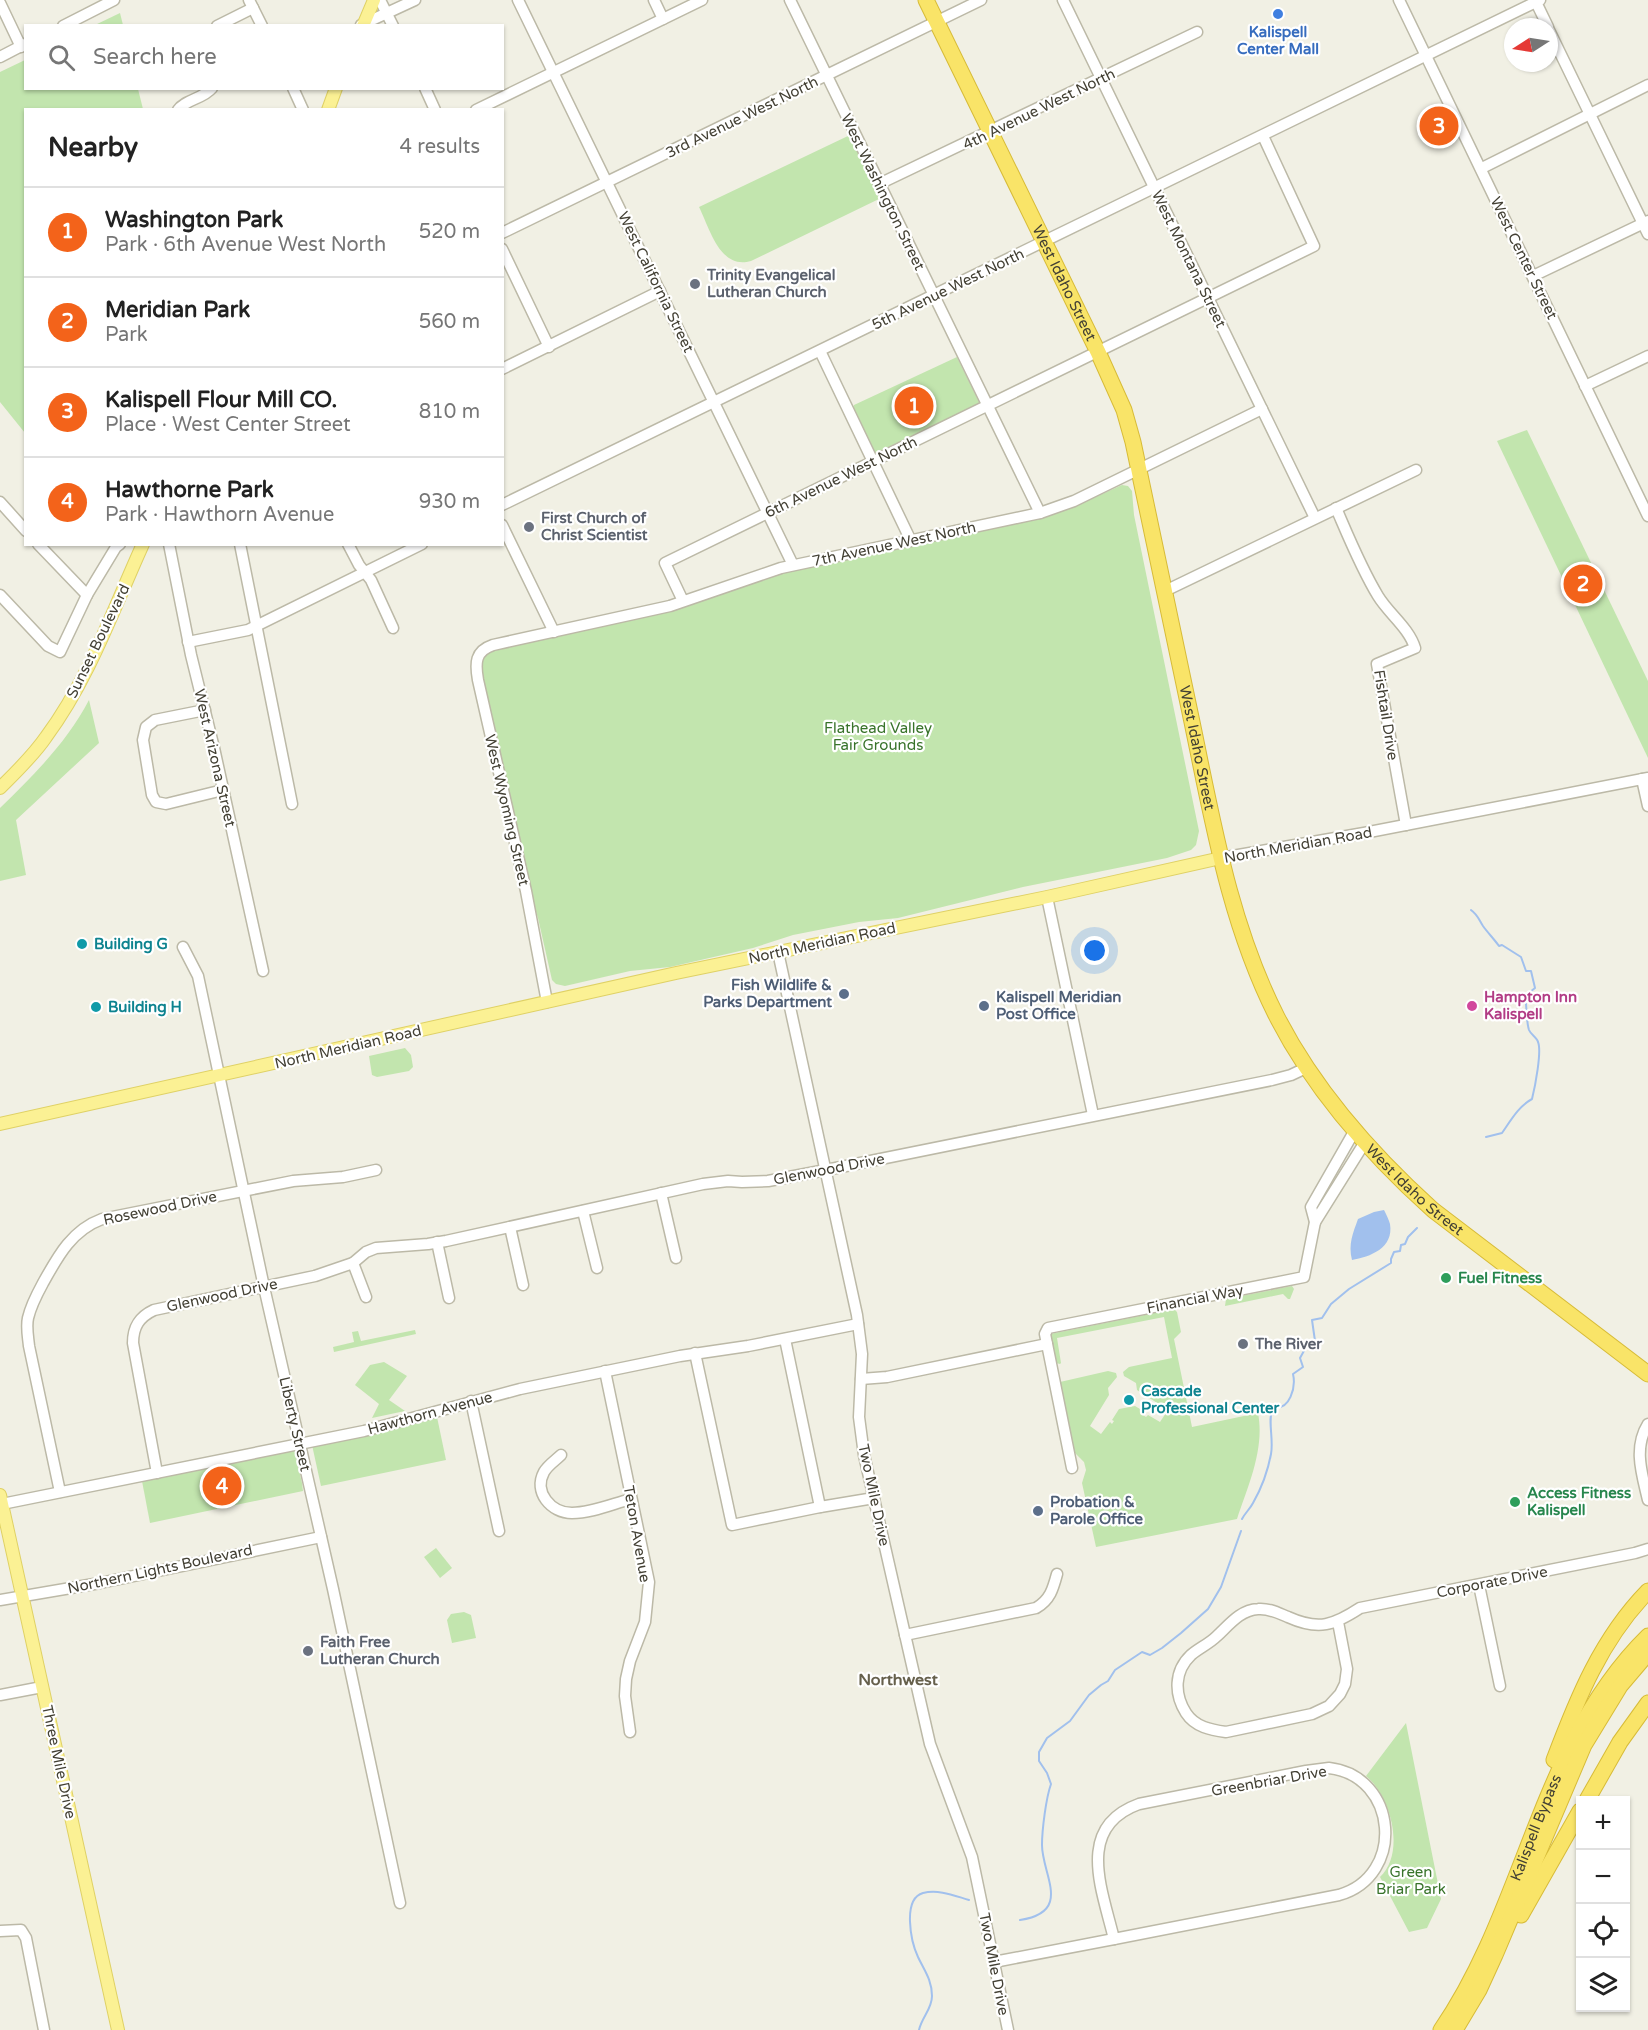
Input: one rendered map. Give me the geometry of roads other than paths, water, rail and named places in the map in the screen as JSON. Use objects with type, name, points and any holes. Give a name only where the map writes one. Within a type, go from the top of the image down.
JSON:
[{"type":"highway","name":"West Idaho Street","points":[[926,0],[1098,352],[1124,410],[1234,910],[1253,964],[1277,1017],[1328,1096],[1360,1136],[1409,1189],[1433,1210],[1648,1374]]},
{"type":"highway","points":[[1518,1871],[1529,1828],[1588,1675],[1623,1620],[1648,1591]]},
{"type":"highway","name":"Kalispell Bypass","points":[[1441,2030],[1471,1980],[1561,1766],[1588,1714],[1613,1674],[1648,1636]]},
{"type":"highway","name":"Kalispell Bypass","points":[[1455,2030],[1479,1990],[1495,1955],[1584,1745],[1620,1686],[1648,1653]]},
{"type":"highway","points":[[1589,1796],[1620,1742],[1648,1703]]},
{"type":"highway","points":[[1495,1955],[1518,1921],[1576,1820]]},
{"type":"main road","points":[[362,24],[374,0]]},
{"type":"main road","points":[[329,108],[335,90]]},
{"type":"main road","name":"Sunset Boulevard","points":[[0,788],[46,737],[73,696],[94,655],[142,546]]},
{"type":"main road","name":"North Meridian Road","points":[[0,1124],[220,1077],[548,1002],[1221,858]]},
{"type":"main road","name":"Three Mile Drive","points":[[1,1499],[118,2030]]},
{"type":"street","points":[[67,24],[114,0]]},
{"type":"street","points":[[380,0],[392,24]]},
{"type":"street","points":[[364,24],[415,0]]},
{"type":"street","name":"West California Street","points":[[518,0],[794,565]]},
{"type":"street","points":[[654,0],[663,19]]},
{"type":"street","points":[[480,108],[702,0]]},
{"type":"street","name":"West Washington Street","points":[[790,0],[1040,513]]},
{"type":"street","name":"3rd Avenue West North","points":[[504,232],[981,0]]},
{"type":"street","name":"West Montana Street","points":[[1063,0],[1315,518]]},
{"type":"street","name":"West Center Street","points":[[1399,0],[1482,168],[1585,386],[1643,492],[1648,516]]},
{"type":"street","points":[[1537,1],[1544,18]]},
{"type":"street","name":"5th Avenue West North","points":[[504,504],[934,297],[1537,1]]},
{"type":"street","points":[[0,3],[23,46],[0,57]]},
{"type":"street","points":[[220,24],[251,4],[261,24]]},
{"type":"street","name":"4th Avenue West North","points":[[879,184],[1197,32]]},
{"type":"street","points":[[1533,276],[1646,226],[1558,48]]},
{"type":"street","points":[[1482,168],[1648,85]]},
{"type":"street","points":[[180,108],[210,90]]},
{"type":"street","points":[[294,90],[302,108]]},
{"type":"street","points":[[426,90],[434,108]]},
{"type":"street","name":"6th Avenue West North","points":[[683,601],[665,563],[1314,246],[1263,136]]},
{"type":"street","points":[[504,253],[549,347]]},
{"type":"street","points":[[504,368],[660,291]]},
{"type":"street","points":[[820,351],[911,541]]},
{"type":"street","points":[[1585,386],[1648,356]]},
{"type":"street","name":"7th Avenue West North","points":[[512,642],[652,611],[794,565],[1040,513],[1074,501],[1262,409]]},
{"type":"street","points":[[1164,591],[1416,470]]},
{"type":"street","points":[[0,502],[24,529]]},
{"type":"street","name":"Fishtail Drive","points":[[1336,508],[1378,596],[1412,639],[1415,648],[1377,664],[1406,825]]},
{"type":"street","points":[[504,529],[554,632]]},
{"type":"street","points":[[40,546],[87,595]]},
{"type":"street","points":[[2,601],[48,646],[60,652],[87,595],[117,546]]},
{"type":"street","name":"West Arizona Street","points":[[169,546],[188,642],[224,790],[263,971]]},
{"type":"street","points":[[240,546],[292,804]]},
{"type":"street","points":[[349,546],[371,580],[393,628]]},
{"type":"street","points":[[188,642],[235,633],[256,626],[418,546]]},
{"type":"street","name":"West Wyoming Street","points":[[512,642],[493,645],[481,651],[477,656],[477,672],[526,891],[548,1002]]},
{"type":"street","points":[[205,710],[155,720],[146,727],[144,740],[152,795],[156,802],[166,804],[224,790]]},
{"type":"street","points":[[1645,778],[1648,806]]},
{"type":"street","name":"North Meridian Road","points":[[1221,858],[1406,825],[1645,778]]},
{"type":"street","points":[[1047,897],[1093,1115]]},
{"type":"street","name":"Liberty Street","points":[[183,947],[198,976],[400,1903]]},
{"type":"street","name":"Two Mile Drive","points":[[778,952],[858,1324],[862,1354],[860,1431],[874,1498],[930,1744],[972,1857],[1008,2030]]},
{"type":"street","name":"Glenwood Drive","points":[[158,1473],[133,1343],[137,1323],[147,1313],[161,1308],[315,1276],[353,1263],[366,1252],[376,1248],[437,1242],[728,1180],[768,1181],[826,1170],[1272,1080],[1308,1067]]},
{"type":"street","name":"Financial Way","points":[[1315,1222],[1311,1208],[1360,1136]]},
{"type":"street","name":"Financial Way","points":[[1047,1344],[1045,1334],[1048,1328],[1304,1277],[1315,1222],[1360,1136]]},
{"type":"street","name":"Rosewood Drive","points":[[60,1492],[27,1331],[31,1309],[58,1256],[78,1232],[102,1219],[293,1181],[343,1177],[376,1170]]},
{"type":"street","points":[[661,1193],[676,1258]]},
{"type":"street","points":[[584,1211],[597,1268]]},
{"type":"street","points":[[510,1227],[523,1285]]},
{"type":"street","points":[[437,1242],[449,1299]]},
{"type":"street","points":[[353,1263],[366,1297]]},
{"type":"street","name":"Hawthorn Avenue","points":[[1,1499],[60,1492],[158,1473],[393,1424],[471,1401],[605,1371],[858,1324]]},
{"type":"street","points":[[785,1339],[820,1507]]},
{"type":"street","points":[[861,1379],[887,1377],[1047,1344],[1072,1468]]},
{"type":"street","points":[[695,1353],[732,1525],[874,1498]]},
{"type":"street","name":"Teton Avenue","points":[[605,1371],[649,1582],[645,1622],[630,1661],[626,1679],[625,1696],[630,1732]]},
{"type":"street","points":[[471,1401],[499,1531]]},
{"type":"street","points":[[1648,1424],[1642,1434],[1639,1460],[1648,1500]]},
{"type":"street","points":[[561,1455],[544,1472],[541,1485],[543,1496],[555,1509],[566,1513],[577,1513],[631,1499]]},
{"type":"street","name":"Northern Lights Boulevard","points":[[0,1600],[100,1583],[321,1537]]},
{"type":"street","name":"Corporate Drive","points":[[1338,1622],[1347,1669],[1345,1684],[1340,1694],[1321,1711],[1226,1732],[1212,1731],[1199,1725],[1189,1718],[1182,1707],[1177,1683],[1183,1664],[1192,1653],[1215,1638],[1245,1612],[1258,1609],[1267,1610],[1318,1626],[1338,1622],[1360,1608],[1648,1549]]},
{"type":"street","points":[[905,1635],[1036,1608],[1044,1604],[1051,1595],[1057,1574]]},
{"type":"street","points":[[1479,1585],[1500,1686]]},
{"type":"street","points":[[0,1695],[42,1687]]},
{"type":"street","name":"Greenbriar Drive","points":[[994,1962],[1339,1895],[1352,1890],[1372,1872],[1385,1847],[1386,1834],[1375,1795],[1367,1784],[1356,1776],[1343,1771],[1321,1768],[1139,1804],[1125,1810],[1104,1830],[1098,1850],[1100,1874],[1114,1938]]},
{"type":"street","points":[[0,1931],[21,1930],[26,1938],[44,2030]]},
{"type":"water","points":[[1384,1210],[1390,1224],[1388,1239],[1373,1254],[1352,1260],[1351,1244],[1358,1219]]},
{"type":"waterway","points":[[1471,910],[1499,946],[1502,945],[1521,957],[1526,971],[1531,971],[1535,988],[1525,996],[1527,1022],[1539,1047],[1538,1069],[1532,1099],[1519,1109],[1502,1133],[1486,1137]]},
{"type":"waterway","points":[[1242,1519],[1256,1498],[1268,1466],[1272,1448],[1271,1412],[1273,1407],[1279,1407],[1288,1402],[1294,1385],[1293,1374],[1303,1367],[1300,1358],[1305,1349],[1304,1345],[1315,1341],[1312,1320],[1322,1318],[1331,1304],[1349,1289],[1391,1263],[1394,1252],[1400,1251],[1401,1245],[1405,1244],[1417,1228]]},
{"type":"waterway","points":[[1020,1920],[1036,1916],[1046,1909],[1050,1901],[1051,1891],[1042,1845],[1047,1797],[1051,1784],[1039,1761],[1039,1752],[1047,1738],[1070,1721],[1089,1695],[1108,1681],[1115,1670],[1142,1652],[1150,1655],[1162,1648],[1208,1609],[1221,1587],[1241,1531]]},
{"type":"waterway","points":[[919,2030],[930,2005],[932,1990],[913,1942],[910,1922],[912,1903],[916,1897],[929,1892],[969,1900]]},
{"type":"place","name":"Kalispell Center Mall","points":[[1278,14]]},
{"type":"place","name":"Kalispell Flour Mill CO.","points":[[1439,126]]},
{"type":"place","name":"Trinity Evangelical Lutheran Church","points":[[695,284]]},
{"type":"place","name":"Washington Park","points":[[914,406]]},
{"type":"place","name":"First Church of Christ Scientist","points":[[529,527]]},
{"type":"place","name":"Meridian Park","points":[[1583,584]]},
{"type":"place","name":"Building G","points":[[82,944]]},
{"type":"place","name":"Fish Wildlife & Parks Department","points":[[844,994]]},
{"type":"place","name":"Kalispell Meridian Post Office","points":[[984,1006]]},
{"type":"place","name":"Hampton Inn Kalispell","points":[[1472,1006]]},
{"type":"place","name":"Building H","points":[[96,1007]]},
{"type":"place","name":"Fuel Fitness","points":[[1446,1278]]},
{"type":"place","name":"The River","points":[[1243,1344]]},
{"type":"place","name":"Cascade Professional Center","points":[[1129,1400]]},
{"type":"place","name":"Hawthorne Park","points":[[222,1486]]},
{"type":"place","name":"Access Fitness Kalispell","points":[[1515,1502]]},
{"type":"place","name":"Probation & Parole Office","points":[[1038,1511]]},
{"type":"place","name":"Faith Free Lutheran Church","points":[[308,1651]]},
{"type":"district","name":"Northwest","points":[[898,1680]]},
{"type":"park label","name":"Flathead Valley Fair Grounds","points":[[878,736]]},
{"type":"park label","name":"Green Briar Park","points":[[1411,1880]]}]
